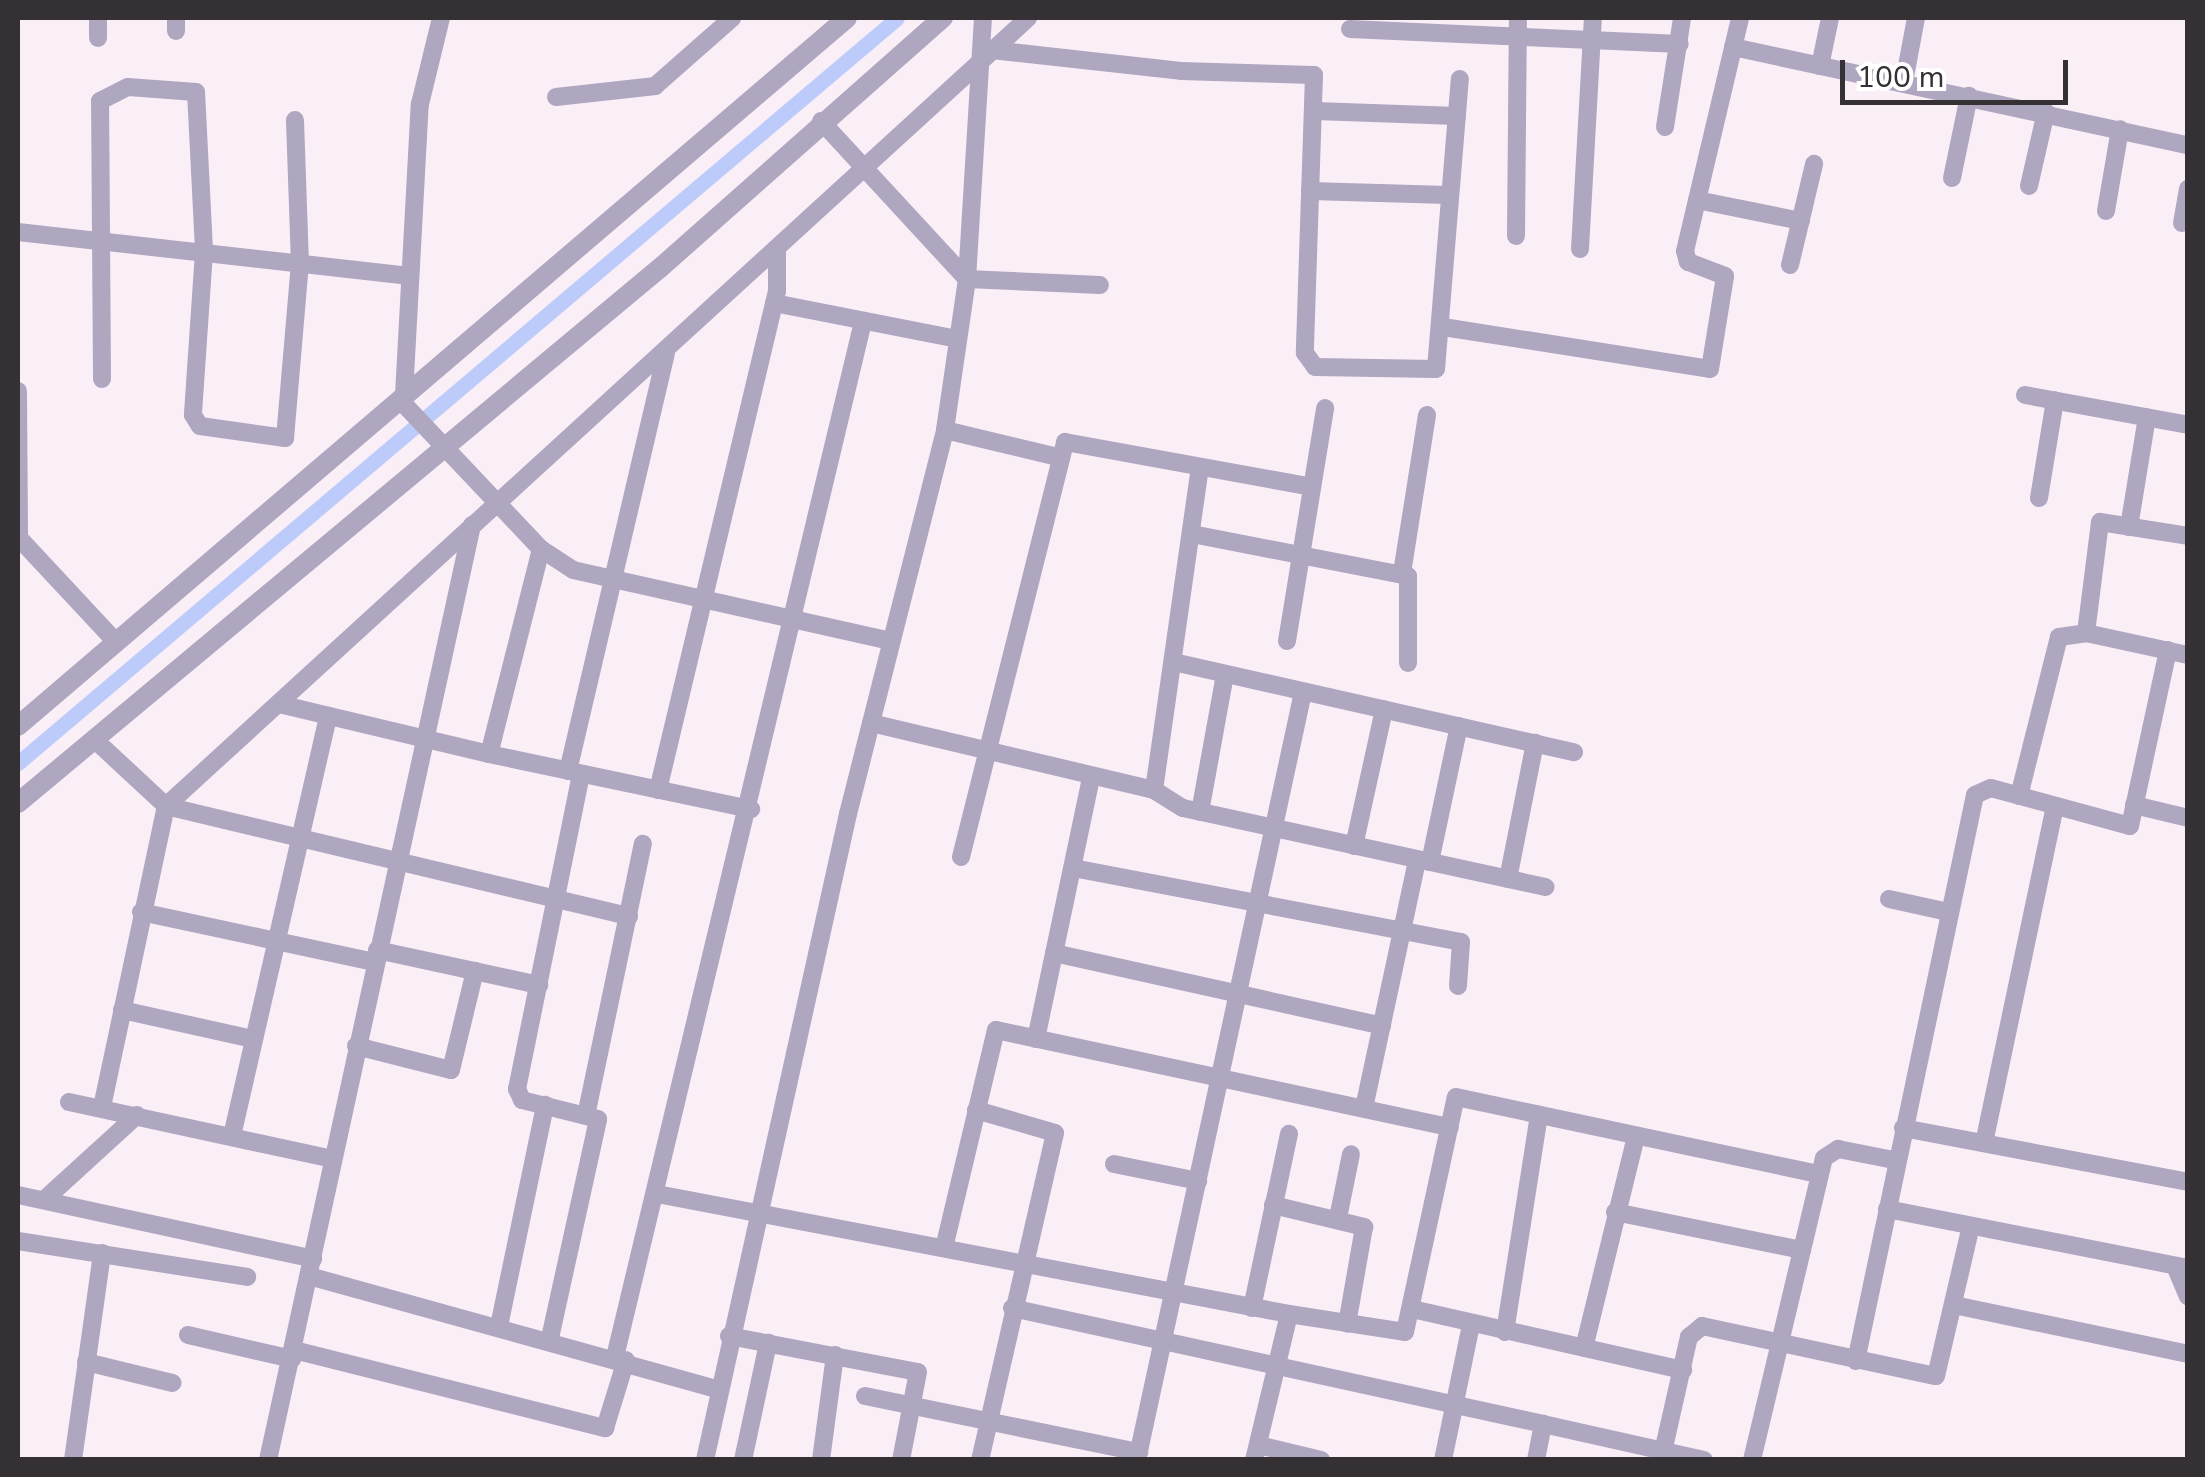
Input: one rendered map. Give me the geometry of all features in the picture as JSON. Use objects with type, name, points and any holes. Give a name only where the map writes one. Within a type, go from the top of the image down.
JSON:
[{"type":"street","points":[[98,18],[98,38]]},
{"type":"street","points":[[441,18],[420,104],[408,276],[402,397],[414,416],[541,549],[573,570],[890,641]]},
{"type":"street","points":[[556,97],[655,86],[732,18]]},
{"type":"street","points":[[18,726],[846,18]]},
{"type":"street","points":[[18,802],[445,449],[943,18]]},
{"type":"street","points":[[705,1460],[728,1336],[890,641],[945,430],[967,279],[987,55],[983,18]]},
{"type":"street","points":[[102,1108],[166,806],[472,525],[666,354],[1028,18]]},
{"type":"street","points":[[1666,127],[1682,18]]},
{"type":"street","points":[[1443,327],[1706,371],[1726,284],[1721,272],[1685,258],[1740,18]]},
{"type":"street","points":[[1820,66],[1830,18]]},
{"type":"street","points":[[1904,82],[1916,18]]},
{"type":"street","points":[[1350,29],[1371,23],[1592,27],[1680,44]]},
{"type":"street","points":[[1516,236],[1518,24]]},
{"type":"street","points":[[1580,248],[1592,27]]},
{"type":"street","points":[[1733,46],[2188,145]]},
{"type":"street","points":[[987,55],[1182,71],[1302,71],[1316,80],[1310,191],[1309,365],[1433,370],[1443,327],[1448,195],[1460,79]]},
{"type":"street","points":[[102,379],[104,240],[100,102],[128,87],[196,92],[204,252],[193,415],[200,426],[286,438],[300,264],[295,120]]},
{"type":"street","points":[[1952,178],[1968,96]]},
{"type":"street","points":[[1315,111],[1457,116]]},
{"type":"street","points":[[2029,186],[2046,112]]},
{"type":"street","points":[[822,122],[967,279],[1100,285]]},
{"type":"street","points":[[2106,211],[2120,129]]},
{"type":"street","points":[[1790,265],[1814,164]]},
{"type":"street","points":[[2182,223],[2188,189]]},
{"type":"street","points":[[1310,191],[1448,195]]},
{"type":"street","points":[[1698,200],[1800,221]]},
{"type":"street","points":[[18,232],[408,276]]},
{"type":"street","points":[[658,790],[774,303],[777,248]]},
{"type":"street","points":[[774,303],[958,339]]},
{"type":"street","points":[[188,1335],[293,1354],[605,1428],[656,1194],[751,809],[862,322]]},
{"type":"street","points":[[550,1338],[598,1119],[587,1111],[545,1105],[517,1093],[558,896],[575,772],[666,354]]},
{"type":"street","points":[[18,391],[20,538],[116,642]]},
{"type":"street","points":[[2025,395],[2188,425]]},
{"type":"street","points":[[2039,498],[2055,400]]},
{"type":"street","points":[[1287,641],[1326,408]]},
{"type":"street","points":[[1402,574],[1427,415]]},
{"type":"street","points":[[2129,527],[2147,417]]},
{"type":"street","points":[[945,430],[1058,457]]},
{"type":"street","points":[[961,856],[1058,457],[1071,441],[1312,487]]},
{"type":"street","points":[[1154,790],[1178,664],[1200,467]]},
{"type":"street","points":[[2086,632],[2100,522],[2188,536]]},
{"type":"street","points":[[268,1460],[472,525]]},
{"type":"street","points":[[1192,534],[1402,574],[1412,588],[1408,664]]},
{"type":"street","points":[[489,754],[541,549]]},
{"type":"street","points":[[2020,796],[2056,642],[2086,632],[2188,655]]},
{"type":"street","points":[[1856,1361],[1894,1160],[1977,790],[2020,796],[2130,826],[2168,650]]},
{"type":"street","points":[[1178,664],[1574,752]]},
{"type":"street","points":[[1200,812],[1225,675]]},
{"type":"street","points":[[864,1396],[988,1419],[1138,1456],[1278,829],[1303,692]]},
{"type":"street","points":[[279,704],[489,754],[751,809]]},
{"type":"street","points":[[1354,846],[1384,709]]},
{"type":"street","points":[[232,1136],[297,838],[328,716]]},
{"type":"street","points":[[871,723],[1090,778],[1154,790],[1200,812],[1545,888]]},
{"type":"street","points":[[1364,1108],[1401,934],[1458,726]]},
{"type":"street","points":[[95,740],[166,806],[630,916]]},
{"type":"street","points":[[1508,879],[1535,743]]},
{"type":"street","points":[[1036,1038],[1090,778]]},
{"type":"street","points":[[2134,806],[2188,818]]},
{"type":"street","points":[[1984,1143],[2055,807]]},
{"type":"street","points":[[587,1111],[643,844]]},
{"type":"street","points":[[1072,868],[1401,934],[1461,942],[1458,986]]},
{"type":"street","points":[[1889,898],[1948,912]]},
{"type":"street","points":[[141,912],[274,941],[475,971],[540,985]]},
{"type":"street","points":[[1054,954],[1382,1026]]},
{"type":"street","points":[[356,1046],[450,1070],[475,971]]},
{"type":"street","points":[[122,1010],[253,1040]]},
{"type":"street","points":[[944,1248],[993,1033],[1036,1038],[1450,1127]]},
{"type":"street","points":[[656,1194],[758,1210],[1401,1334],[1412,1309],[1456,1097],[1819,1174]]},
{"type":"street","points":[[69,1102],[333,1159]]},
{"type":"street","points":[[498,1326],[545,1105]]},
{"type":"street","points":[[976,1110],[1054,1133],[980,1460]]},
{"type":"street","points":[[1504,1332],[1539,1114]]},
{"type":"street","points":[[44,1200],[137,1115]]},
{"type":"street","points":[[1903,1128],[2188,1182]]},
{"type":"street","points":[[1252,1308],[1289,1134]]},
{"type":"street","points":[[1584,1348],[1636,1136]]},
{"type":"street","points":[[1752,1460],[1819,1174],[1838,1149],[1894,1160]]},
{"type":"street","points":[[1338,1218],[1351,1154]]},
{"type":"street","points":[[1114,1164],[1198,1181]]},
{"type":"street","points":[[18,1194],[311,1268],[719,1390]]},
{"type":"street","points":[[1273,1205],[1338,1218],[1366,1230],[1347,1324]]},
{"type":"street","points":[[1887,1209],[2181,1267],[2188,1296]]},
{"type":"street","points":[[1615,1212],[1802,1250]]},
{"type":"street","points":[[1663,1452],[1696,1328],[1936,1376],[1970,1226]]},
{"type":"street","points":[[18,1241],[247,1277]]},
{"type":"street","points":[[73,1460],[102,1253]]},
{"type":"street","points":[[1954,1305],[2188,1354]]},
{"type":"street","points":[[1012,1308],[1704,1460]]},
{"type":"street","points":[[1412,1309],[1683,1370]]},
{"type":"street","points":[[1289,1314],[1256,1452],[1321,1460]]},
{"type":"street","points":[[1443,1460],[1471,1325]]},
{"type":"street","points":[[728,1336],[918,1372],[901,1460]]},
{"type":"street","points":[[743,1460],[768,1342]]},
{"type":"street","points":[[821,1460],[835,1354]]},
{"type":"street","points":[[86,1362],[173,1383]]},
{"type":"street","points":[[1536,1460],[1542,1424]]},
{"type":"waterway","points":[[18,763],[897,18]]}]
